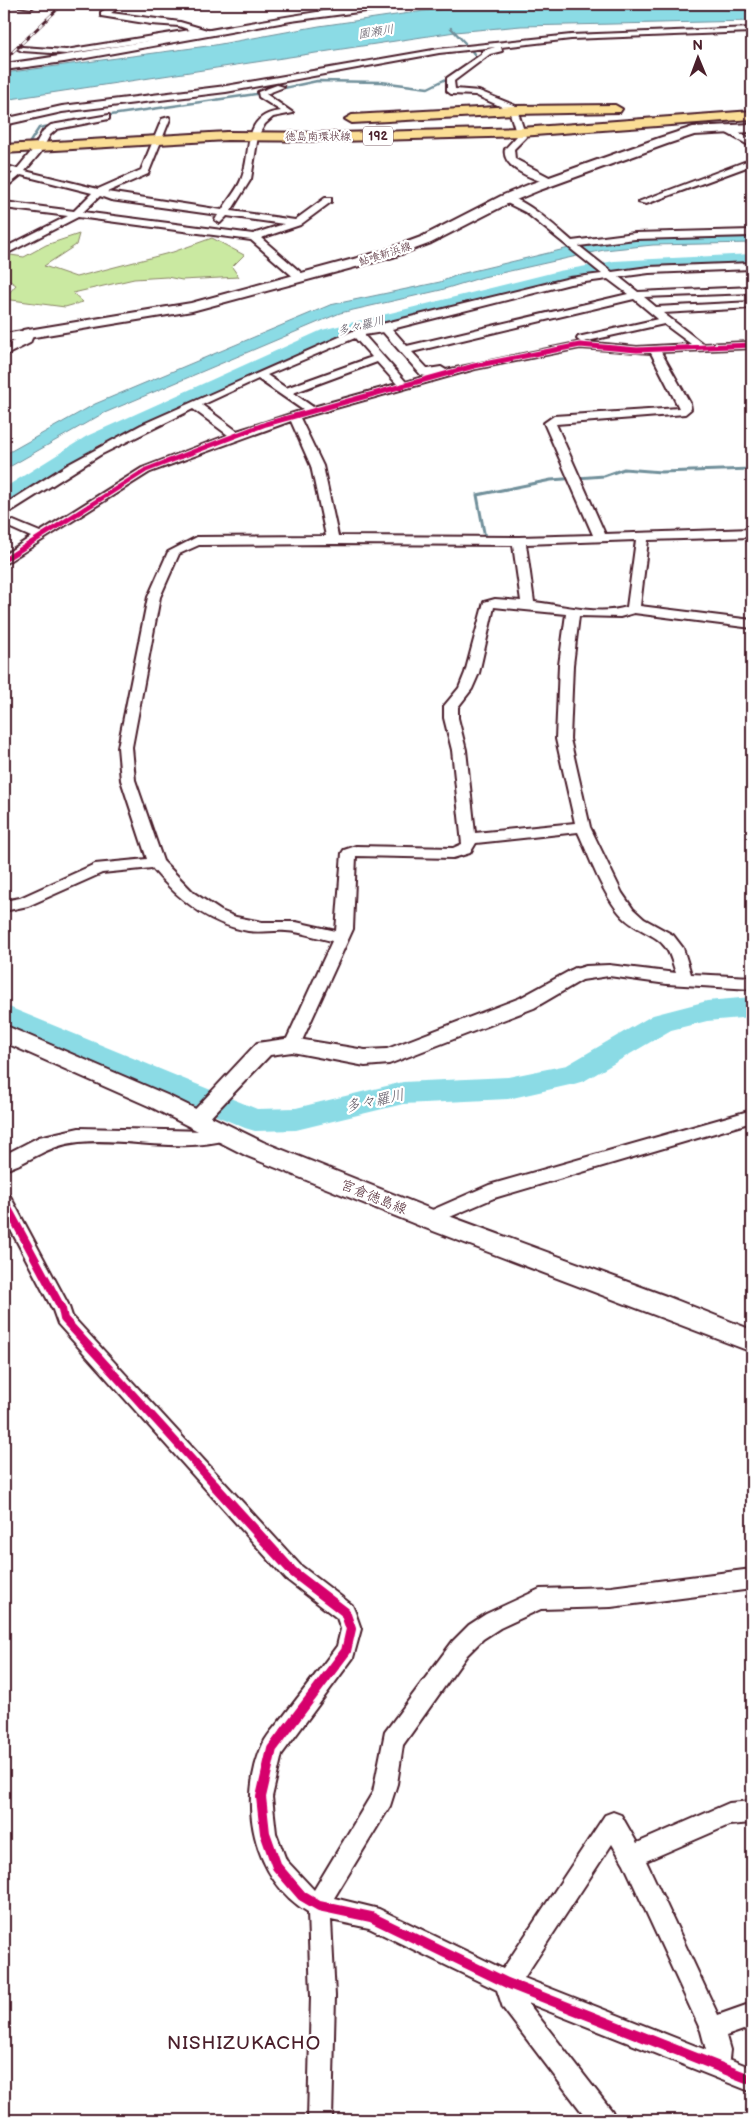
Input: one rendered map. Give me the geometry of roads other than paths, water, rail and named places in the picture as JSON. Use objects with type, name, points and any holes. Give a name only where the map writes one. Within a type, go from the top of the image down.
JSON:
[{"type":"highway","points":[[645,109],[752,107]]},
{"type":"highway","name":"徳島南環状線","points":[[336,120],[514,110],[626,109]]},
{"type":"highway","name":"徳島南環状線","points":[[4,136],[162,129],[258,129],[338,137],[521,132],[752,115]]},
{"type":"highway","name":"徳島南環状線","points":[[258,129],[298,121]]},
{"type":"highway","name":"徳島南環状線","points":[[4,149],[38,147],[162,129]]},
{"type":"main road","points":[[4,67],[64,59],[205,32],[396,4]]},
{"type":"main road","name":"鮎喰新浜線","points":[[4,338],[192,307],[301,278],[409,247],[506,199],[550,181],[688,133],[752,128]]},
{"type":"main road","name":"宮倉徳島線","points":[[4,1033],[199,1116],[222,1134],[254,1149],[429,1219],[657,1303],[752,1341]]},
{"type":"street","points":[[9,4],[31,6],[34,4]]},
{"type":"street","points":[[119,4],[104,14],[180,24],[205,32]]},
{"type":"street","points":[[750,4],[752,10]]},
{"type":"street","points":[[146,21],[155,15]]},
{"type":"street","points":[[4,122],[62,109],[226,89],[418,54],[571,37],[752,30]]},
{"type":"street","points":[[22,49],[66,52],[205,32]]},
{"type":"street","points":[[550,181],[514,164],[510,160],[508,150],[514,142],[522,137],[514,110],[508,105],[476,93],[451,91],[450,80],[486,55],[486,52],[494,50],[679,32]]},
{"type":"street","points":[[210,231],[226,212],[246,180],[258,129],[270,115],[289,113],[271,103],[262,95],[262,92],[364,71],[418,54]]},
{"type":"street","points":[[4,186],[38,147],[46,133],[54,127],[106,117]]},
{"type":"street","points":[[4,252],[75,215],[99,192],[145,172],[162,129]]},
{"type":"street","points":[[726,129],[752,144]]},
{"type":"street","points":[[643,202],[752,162]]},
{"type":"street","points":[[4,168],[126,200],[297,223]]},
{"type":"street","points":[[506,199],[528,210],[634,296],[697,344]]},
{"type":"street","points":[[4,205],[254,237],[297,223],[328,200]]},
{"type":"street","points":[[570,245],[643,236],[752,233]]},
{"type":"street","points":[[254,237],[301,278]]},
{"type":"street","points":[[4,510],[58,474],[108,445],[194,404],[357,333],[385,328],[544,287],[607,274],[667,269],[752,266]]},
{"type":"street","points":[[405,350],[634,296],[752,290]]},
{"type":"street","points":[[653,310],[752,305]]},
{"type":"street","points":[[385,328],[427,373],[504,354],[666,320]]},
{"type":"street","points":[[4,352],[25,340],[28,333]]},
{"type":"street","points":[[357,333],[404,386]]},
{"type":"street","points":[[595,336],[632,347],[697,344],[752,345]]},
{"type":"street","points":[[4,560],[146,470],[294,416],[490,363],[580,345],[599,345],[627,350],[655,350],[697,344]]},
{"type":"street","points":[[601,538],[550,423],[554,419],[681,412],[685,409],[684,403],[655,350]]},
{"type":"street","points":[[285,392],[379,358]]},
{"type":"street","points":[[260,375],[311,411]]},
{"type":"street","points":[[194,404],[235,436]]},
{"type":"street","points":[[294,416],[317,466],[334,540]]},
{"type":"street","points":[[4,521],[40,537]]},
{"type":"street","points":[[342,938],[287,926],[262,927],[233,921],[189,898],[170,881],[156,863],[128,780],[125,747],[154,597],[174,552],[197,541],[519,541],[752,533]]},
{"type":"street","points":[[632,609],[642,537]]},
{"type":"street","points":[[519,541],[528,605]]},
{"type":"street","points":[[292,1045],[342,938],[347,916],[350,853],[453,853],[465,850],[469,845],[459,750],[451,718],[451,706],[465,689],[472,673],[488,605],[495,603],[528,605],[566,609],[574,612],[620,613],[632,609],[752,624]]},
{"type":"street","points":[[574,612],[566,665],[563,739],[583,827],[615,895],[628,913],[640,923],[668,939],[675,948],[685,978]]},
{"type":"street","points":[[468,839],[583,827]]},
{"type":"street","points":[[4,906],[23,902],[100,868],[156,863]]},
{"type":"street","points":[[199,1116],[264,1048],[292,1045],[365,1058],[389,1056],[527,1003],[575,975],[586,971],[601,970],[752,983]]},
{"type":"street","points":[[429,1219],[489,1192],[752,1116]]},
{"type":"street","points":[[4,1163],[45,1142],[79,1135],[207,1138],[222,1134]]},
{"type":"street","points":[[4,1201],[62,1308],[64,1319],[293,1572],[345,1612],[351,1629],[346,1651],[272,1749],[261,1797],[265,1832],[277,1867],[302,1896],[320,1906],[371,1917],[506,1982],[752,2080]]},
{"type":"street","points":[[320,2120],[323,1996],[320,1906],[325,1890],[382,1798],[389,1783],[389,1755],[393,1740],[460,1648],[476,1632],[493,1621],[540,1599],[611,1597],[752,1579]]},
{"type":"street","points":[[632,1856],[729,1814],[752,1812]]},
{"type":"street","points":[[603,2120],[511,2000],[506,1982],[612,1823],[632,1856],[712,2029],[718,2050],[717,2065]]},
{"type":"street","points":[[712,2029],[752,2015]]},
{"type":"water","name":"園瀬川","points":[[504,4],[752,4],[752,21],[521,26],[455,32],[4,100],[4,73],[215,45],[319,26],[424,11]]},
{"type":"water","points":[[752,235],[752,243],[653,245],[604,250],[483,277],[441,290],[340,313],[102,414],[4,470],[4,455],[95,404],[330,305],[440,282],[460,274],[611,240]]},
{"type":"waterway","points":[[451,28],[465,43]]},
{"type":"waterway","points":[[462,68],[476,57],[472,51]]},
{"type":"waterway","points":[[104,116],[256,94],[317,81],[381,82],[428,88],[452,76]]},
{"type":"waterway","points":[[26,148],[39,128],[55,125]]},
{"type":"waterway","name":"多々羅川","points":[[4,497],[94,440],[328,334],[559,276],[614,266],[752,259]]},
{"type":"waterway","points":[[480,538],[485,538],[477,495],[551,480],[604,476],[624,469],[661,472],[752,469]]},
{"type":"waterway","name":"多々羅川","points":[[4,1015],[255,1120],[296,1119],[403,1093],[508,1088],[574,1074],[663,1022],[707,1011],[752,1007]]},
{"type":"railway","points":[[4,60],[63,4]]},
{"type":"district","name":"NISHIZUKACHO","points":[[244,2043]]}]
